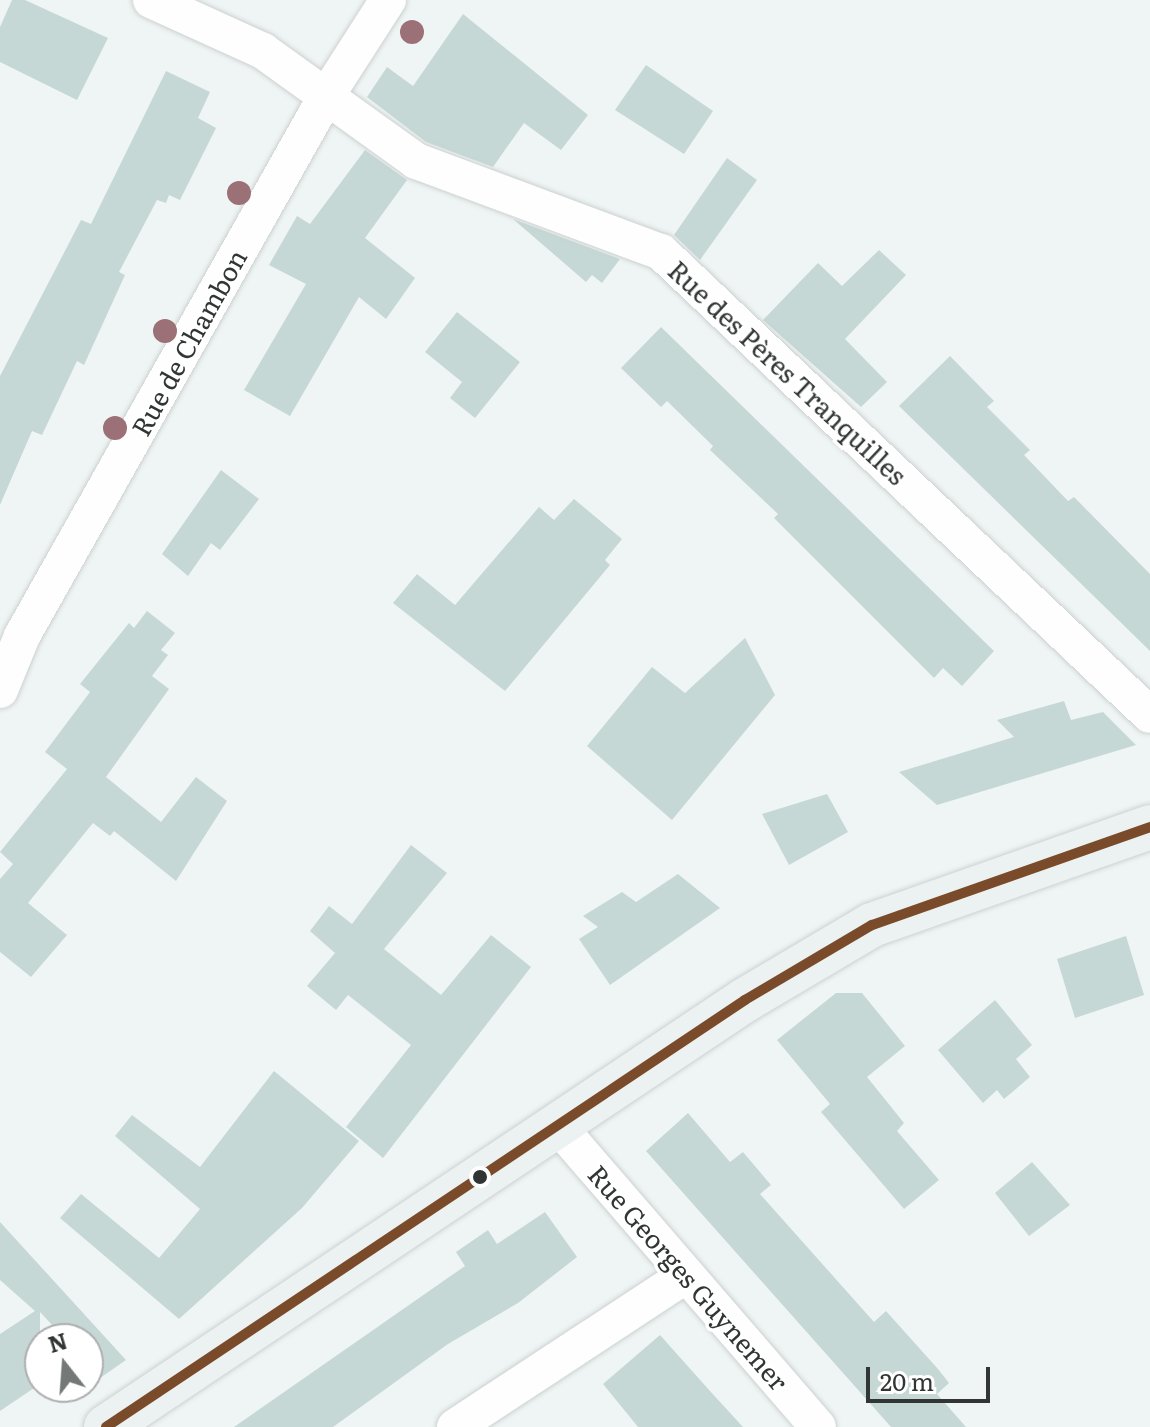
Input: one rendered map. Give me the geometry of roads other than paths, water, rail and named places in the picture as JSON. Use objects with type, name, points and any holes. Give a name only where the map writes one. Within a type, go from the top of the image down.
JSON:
[{"type":"main road","points":[[106,1427],[745,1000],[872,925],[1150,827]]},
{"type":"street","name":"Rue des Pères Tranquilles","points":[[151,0],[263,51],[416,161],[661,252],[1150,715]]},
{"type":"street","name":"Rue de Chambon","points":[[0,690],[22,636],[327,95],[388,0]]},
{"type":"street","name":"Rue Georges Guynemer","points":[[559,1127],[818,1427]]},
{"type":"street","points":[[455,1427],[685,1276]]}]
